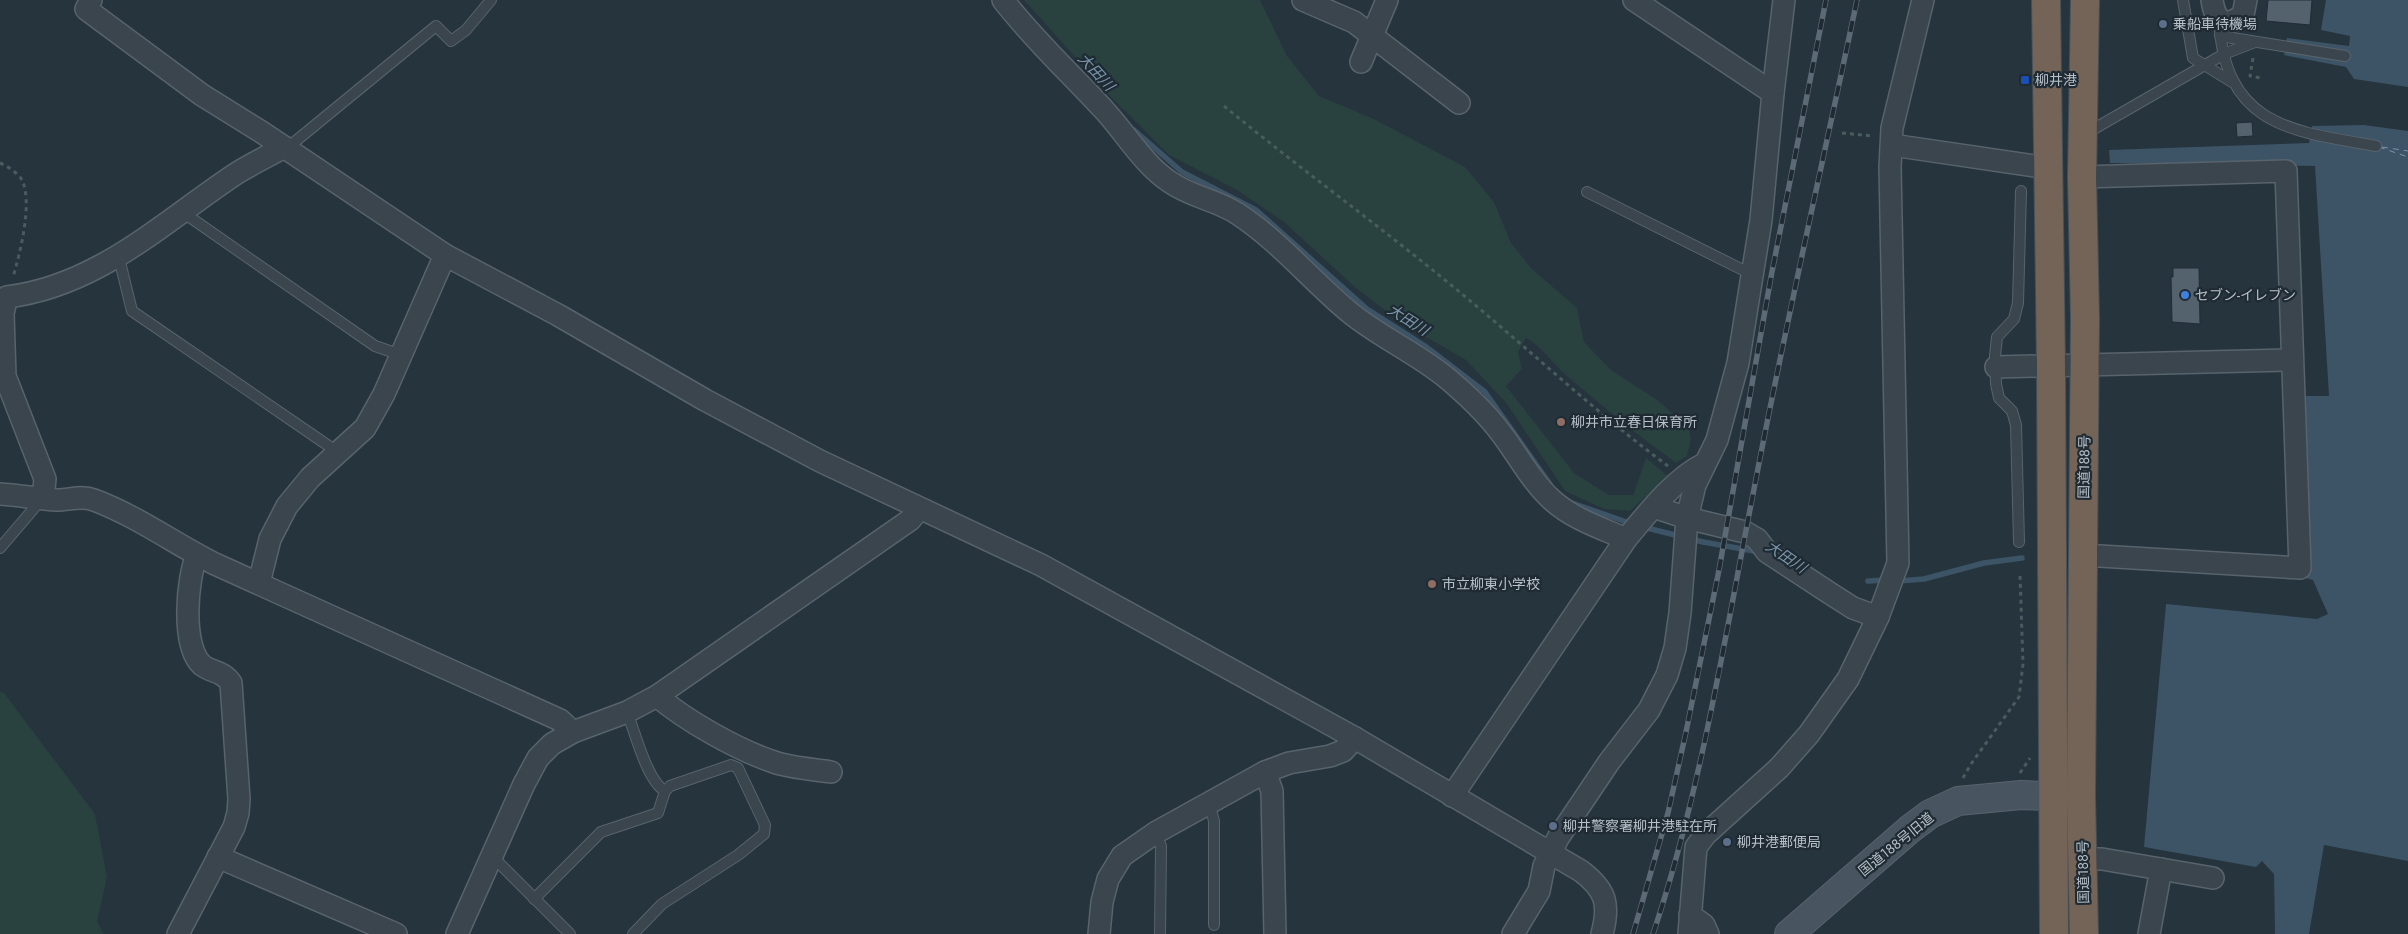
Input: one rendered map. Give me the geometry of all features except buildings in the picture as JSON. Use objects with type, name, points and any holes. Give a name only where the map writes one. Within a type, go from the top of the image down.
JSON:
[{"type":"highway","points":[[2046,0],[2051,366],[2054,934]]},
{"type":"highway","name":"国道188号","points":[[2084,934],[2082,797],[2085,366],[2082,137],[2085,0]]},
{"type":"street","points":[[1003,0],[1030,34],[1106,112],[1150,164],[1169,182],[1194,195],[1220,204],[1252,223],[1367,326],[1419,356],[1480,408],[1501,433],[1537,484],[1552,500],[1578,518],[1638,524],[1688,518],[1745,532],[1757,539],[1768,552],[1853,608],[1878,617]]},
{"type":"street","points":[[1303,0],[1354,22],[1459,103]]},
{"type":"street","points":[[1361,62],[1387,0]]},
{"type":"street","points":[[1634,0],[1773,93]]},
{"type":"street","points":[[1513,934],[1539,890],[1544,866],[1558,838],[1609,762],[1649,710],[1667,675],[1675,648],[1688,518],[1695,485],[1717,440],[1738,363],[1753,276],[1761,220],[1784,0]]},
{"type":"street","points":[[1708,934],[1704,925],[1689,924],[1696,847],[1706,834],[1779,768],[1809,734],[1848,679],[1878,617],[1898,563],[1890,167],[1892,128],[1923,0]]},
{"type":"street","points":[[2217,18],[2226,23],[2234,22],[2243,15],[2246,0]]},
{"type":"street","points":[[82,3],[202,95],[446,255],[558,315],[705,400],[820,461],[1041,565],[1355,738],[1550,855],[1581,871],[1594,881],[1606,902],[1602,934]]},
{"type":"street","points":[[1892,145],[2048,168]]},
{"type":"street","points":[[43,498],[45,478],[5,376],[3,313],[7,298],[51,290],[119,258],[238,173],[285,148]]},
{"type":"street","points":[[2082,177],[2286,171],[2300,568],[2083,555]]},
{"type":"street","points":[[259,583],[270,539],[287,506],[310,478],[340,453],[365,428],[384,394],[446,255]]},
{"type":"street","points":[[1996,367],[2292,360]]},
{"type":"street","points":[[1452,796],[1638,524],[1692,470],[1705,464]]},
{"type":"street","points":[[0,494],[58,500],[78,496],[94,499],[171,538],[197,554],[560,720],[573,732]]},
{"type":"street","points":[[457,934],[524,784],[538,758],[552,744],[573,732],[627,712],[658,696],[910,520],[919,509]]},
{"type":"street","points":[[178,934],[234,827],[239,799],[231,683],[225,675],[202,665],[193,651],[188,616],[191,569],[197,554]]},
{"type":"street","points":[[658,696],[670,707],[743,750],[776,763],[831,772]]},
{"type":"street","points":[[1100,934],[1102,902],[1108,879],[1122,856],[1155,833],[1265,772],[1289,763],[1330,756],[1343,751],[1355,738]]},
{"type":"street","points":[[1265,772],[1272,791],[1275,934]]},
{"type":"street","name":"国道188号旧道","points":[[1801,930],[1910,829],[1930,814],[1958,801],[2021,795],[2082,797]]},
{"type":"street","points":[[218,857],[396,934]]},
{"type":"street","points":[[2082,858],[2102,859],[2213,878]]},
{"type":"street","points":[[2149,934],[2161,869]]},
{"type":"lane","points":[[285,148],[436,26],[451,41],[466,30],[491,0]]},
{"type":"lane","points":[[2183,0],[2193,58],[2232,82],[2261,113],[2283,126],[2311,135],[2376,146]]},
{"type":"lane","points":[[2217,18],[2255,42],[2345,56]]},
{"type":"lane","points":[[2217,18],[2232,82]]},
{"type":"lane","points":[[2082,137],[2099,125],[2205,67],[2224,54],[2255,42]]},
{"type":"lane","points":[[2019,542],[2016,425],[2012,411],[1999,398],[1996,384],[1995,356],[1997,337],[2014,319],[2018,303],[2021,191]]},
{"type":"lane","points":[[1587,192],[1753,276]]},
{"type":"lane","points":[[186,210],[190,218],[374,346],[401,355]]},
{"type":"lane","points":[[119,258],[132,311],[340,453]]},
{"type":"lane","points":[[0,548],[43,498]]},
{"type":"lane","points":[[627,712],[652,776],[658,787],[665,791]]},
{"type":"lane","points":[[534,899],[601,832],[658,813],[665,791],[670,786],[730,765],[738,768],[765,825],[764,834],[738,855],[662,904],[632,934]]},
{"type":"lane","points":[[1209,803],[1214,821],[1214,925]]},
{"type":"lane","points":[[1155,833],[1161,846],[1160,934]]},
{"type":"lane","points":[[491,858],[498,862],[570,934]]},
{"type":"path","points":[[1224,106],[1284,156],[1436,272],[1648,451]]},
{"type":"path","points":[[1842,133],[1884,137],[1892,145]]},
{"type":"path","points":[[0,163],[18,175],[22,181],[25,195],[25,220],[21,251],[7,298]]},
{"type":"path","points":[[1958,801],[1960,783],[1971,764],[2019,697],[2023,664],[2020,576],[2028,577]]},
{"type":"green space","points":[[1024,0],[1260,0],[1287,56],[1319,96],[1374,119],[1465,167],[1494,202],[1511,243],[1532,269],[1577,308],[1584,342],[1611,370],[1659,401],[1689,430],[1691,439],[1687,456],[1676,463],[1594,399],[1563,372],[1538,346],[1526,338],[1518,352],[1522,369],[1506,386],[1574,473],[1609,495],[1633,495],[1646,458],[1668,476],[1630,511],[1604,509],[1565,491],[1507,404],[1466,360],[1402,323],[1356,288],[1284,222],[1237,190],[1169,155],[1111,97]]},
{"type":"green space","points":[[0,692],[4,693],[95,814],[107,877],[97,922],[104,934],[0,934]]},
{"type":"water","points":[[2326,0],[2408,0],[2408,87],[2354,79],[2346,67],[2284,55],[2287,38],[2349,46],[2350,36],[2321,30]]},
{"type":"water","points":[[2364,125],[2408,131],[2408,861],[2324,845],[2309,934],[2275,934],[2274,874],[2262,861],[2256,867],[2144,847],[2166,604],[2317,619],[2328,614],[2313,580],[2306,578],[2302,396],[2329,396],[2315,166],[2110,163],[2109,150],[2309,143],[2312,126]]},
{"type":"waterway","name":"大田川","points":[[1134,130],[1182,172],[1256,210],[1367,309],[1425,346],[1485,392],[1550,484]]},
{"type":"waterway","name":"大田川","points":[[1572,503],[1632,524]]},
{"type":"waterway","name":"大田川","points":[[1643,527],[1758,553]]},
{"type":"waterway","name":"大田川","points":[[1898,581],[1924,579],[1984,563],[2022,558]]},
{"type":"waterway","name":"大田川","points":[[1868,581],[1885,580]]},
{"type":"ferry route","points":[[2379,147],[2408,157]]},
{"type":"ferry route","points":[[2382,147],[2408,151]]},
{"type":"railway","points":[[1633,934],[1668,813],[1686,732],[1719,570],[1771,277],[1826,0]]},
{"type":"railway","points":[[1653,934],[1670,879],[1699,767],[1779,363],[1857,0]]},
{"type":"place","name":"乗船車待機場","points":[[2163,24]]},
{"type":"place","name":"柳井港","points":[[2025,80]]},
{"type":"place","name":"セブン-イレブン","points":[[2185,295]]},
{"type":"place","name":"柳井市立春日保育所","points":[[1561,422]]},
{"type":"place","name":"市立柳東小学校","points":[[1432,584]]},
{"type":"place","name":"柳井警察署柳井港駐在所","points":[[1553,826]]},
{"type":"place","name":"柳井港郵便局","points":[[1727,842]]}]
